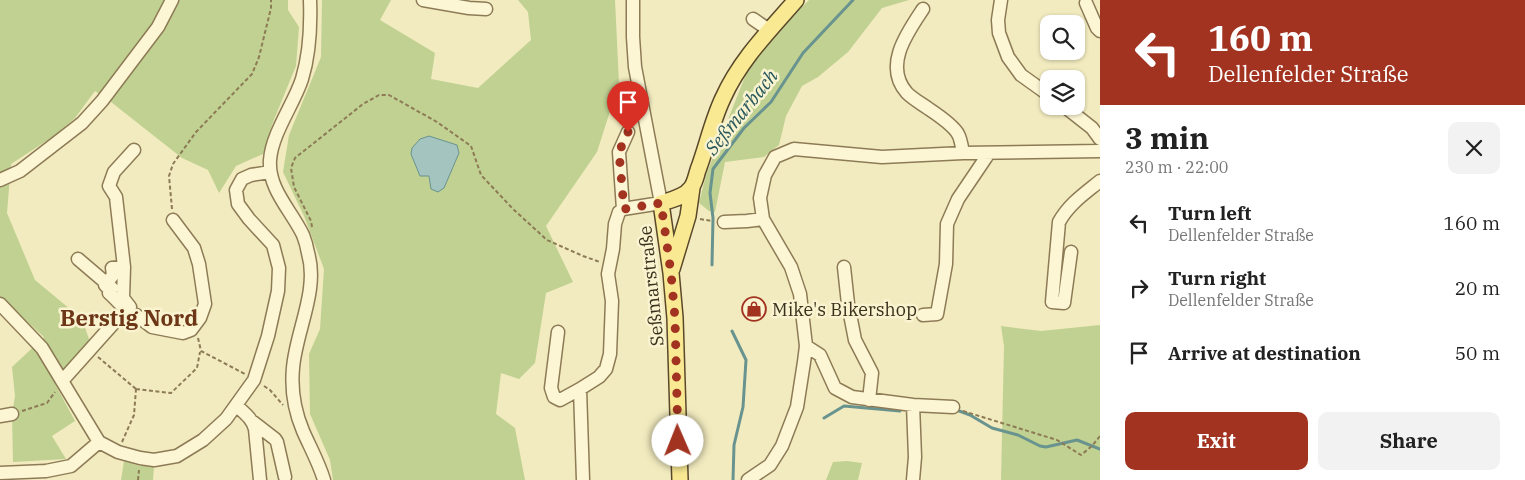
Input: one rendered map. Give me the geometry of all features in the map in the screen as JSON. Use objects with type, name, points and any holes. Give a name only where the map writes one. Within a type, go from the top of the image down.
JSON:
[{"type":"main road","points":[[671,273],[688,216],[692,188],[712,124],[723,97],[742,62],[796,0]]},
{"type":"main road","points":[[661,203],[686,194],[692,188]]},
{"type":"main road","name":"Seßmarstraße","points":[[661,203],[671,273],[677,374],[680,480]]},
{"type":"street","points":[[0,180],[20,171],[82,123],[102,101],[158,27],[172,0]]},
{"type":"street","points":[[310,0],[310,42],[302,79],[274,144],[270,157],[270,172],[274,186],[303,235],[309,255],[312,274],[305,313],[297,340],[293,369],[293,398],[302,428],[324,480]]},
{"type":"street","points":[[423,0],[486,9]]},
{"type":"street","name":"Seßmarstraße","points":[[633,0],[635,67],[661,203]]},
{"type":"street","points":[[1001,0],[998,20],[999,34],[1008,57],[1021,74],[1040,88]]},
{"type":"street","points":[[1086,3],[1096,17],[1100,31]]},
{"type":"street","points":[[923,9],[904,37],[897,67],[900,80],[907,93],[943,119],[959,135],[963,153]]},
{"type":"street","points":[[752,19],[769,30]]},
{"type":"street","points":[[1075,115],[1092,128],[1100,139]]},
{"type":"street","points":[[624,209],[619,152],[628,132]]},
{"type":"street","points":[[748,480],[770,465],[782,446],[797,407],[806,346],[800,294],[791,267],[763,219],[760,198],[765,175],[775,157],[794,149],[882,157],[963,153],[1100,151]]},
{"type":"street","points":[[62,381],[129,308],[116,197],[109,186],[114,172],[134,150]]},
{"type":"street","points":[[923,315],[936,314],[946,264],[947,224],[958,199],[989,153]]},
{"type":"street","points":[[0,304],[42,348],[99,442],[118,452],[154,460],[177,456],[203,440],[226,419],[254,380],[257,371],[268,336],[278,291],[279,268],[273,244],[249,219],[238,204],[236,190],[242,179],[251,175],[270,172]]},
{"type":"street","points":[[1071,252],[1064,303],[1052,302],[1059,222],[1065,211],[1076,200],[1100,181]]},
{"type":"street","points":[[558,332],[551,388],[554,398],[560,400],[599,377],[606,369],[610,354],[612,302],[608,274],[613,250],[616,218],[619,212],[624,209],[661,203]]},
{"type":"street","points":[[724,222],[763,219]]},
{"type":"street","points":[[124,267],[112,268],[113,275],[104,285],[110,290],[109,293],[152,327],[184,333],[191,330],[205,304],[199,264],[194,248],[173,220]]},
{"type":"street","points":[[78,259],[107,283]]},
{"type":"street","points":[[844,267],[848,304],[855,340],[872,373],[869,400]]},
{"type":"street","points":[[806,346],[820,355],[835,388],[852,397],[913,405],[953,407]]},
{"type":"street","points":[[580,389],[583,480]]},
{"type":"street","points":[[236,405],[253,422],[275,439],[285,477]]},
{"type":"street","points":[[913,405],[916,457],[913,480]]},
{"type":"street","points":[[253,422],[260,480]]},
{"type":"street","points":[[0,472],[46,471],[71,466],[99,442]]},
{"type":"path","points":[[173,220],[169,176],[173,164],[196,132],[252,74],[259,57],[271,8],[271,0]]},
{"type":"path","points":[[303,235],[314,233],[311,221],[294,187],[291,168],[295,158],[363,104],[379,95],[390,95],[437,122],[471,146],[481,175],[513,209],[547,240],[610,266]]},
{"type":"path","points":[[89,351],[136,389],[170,393],[197,368],[200,349]]},
{"type":"path","points":[[6,415],[47,403],[62,381]]},
{"type":"path","points":[[118,452],[134,415],[136,389]]},
{"type":"path","points":[[953,407],[1057,440],[1064,446],[1081,454],[1092,446],[1100,436]]},
{"type":"green space","points":[[0,0],[288,0],[288,10],[299,27],[296,66],[273,122],[263,154],[236,166],[219,193],[208,170],[182,158],[95,91],[75,118],[54,136],[11,164],[7,213],[35,280],[82,319],[90,342],[55,384],[75,421],[52,436],[66,459],[13,462],[12,414],[15,396],[12,367],[44,337],[0,297]]},
{"type":"green space","points":[[322,0],[391,0],[380,20],[435,53],[431,79],[478,88],[531,40],[528,12],[518,0],[615,0],[619,83],[597,152],[546,226],[573,282],[546,293],[535,363],[519,379],[501,373],[496,414],[515,428],[525,480],[333,480],[330,460],[310,414],[309,354],[320,329],[324,269],[304,216],[283,172],[289,135],[321,57]]},
{"type":"green space","points":[[809,0],[909,0],[882,8],[848,52],[818,77],[802,86],[786,116],[779,145],[764,157],[725,162],[715,212],[709,211],[699,203],[706,175],[750,64],[755,55]]},
{"type":"green space","points":[[1100,325],[1100,480],[1001,480],[1004,346],[1001,326],[1041,331]]},
{"type":"green space","points":[[124,461],[139,466],[154,466],[153,480],[121,480]]},
{"type":"green space","points":[[833,462],[862,463],[858,480],[826,480]]},
{"type":"water","points":[[429,136],[457,145],[459,153],[444,188],[438,192],[431,189],[429,176],[420,176],[411,154],[412,148],[420,139]]},
{"type":"waterway","name":"Seßmarbach","points":[[712,265],[713,218],[710,193],[713,169],[744,128],[771,102],[803,53],[853,0]]},
{"type":"waterway","name":"Seßmarbach","points":[[732,331],[746,360],[743,407],[734,445],[733,480]]},
{"type":"waterway","points":[[824,418],[844,406],[900,411]]},
{"type":"waterway","points":[[954,409],[970,415],[992,428],[1018,435],[1040,446],[1046,447],[1077,440],[1100,449]]},
{"type":"place","name":"Mike's Bikershop","points":[[754,309]]},
{"type":"district","name":"Berstig Nord","points":[[129,317]]},
{"type":"route","points":[[628,132],[619,152],[624,209],[661,203],[675,318],[678,441]]}]
